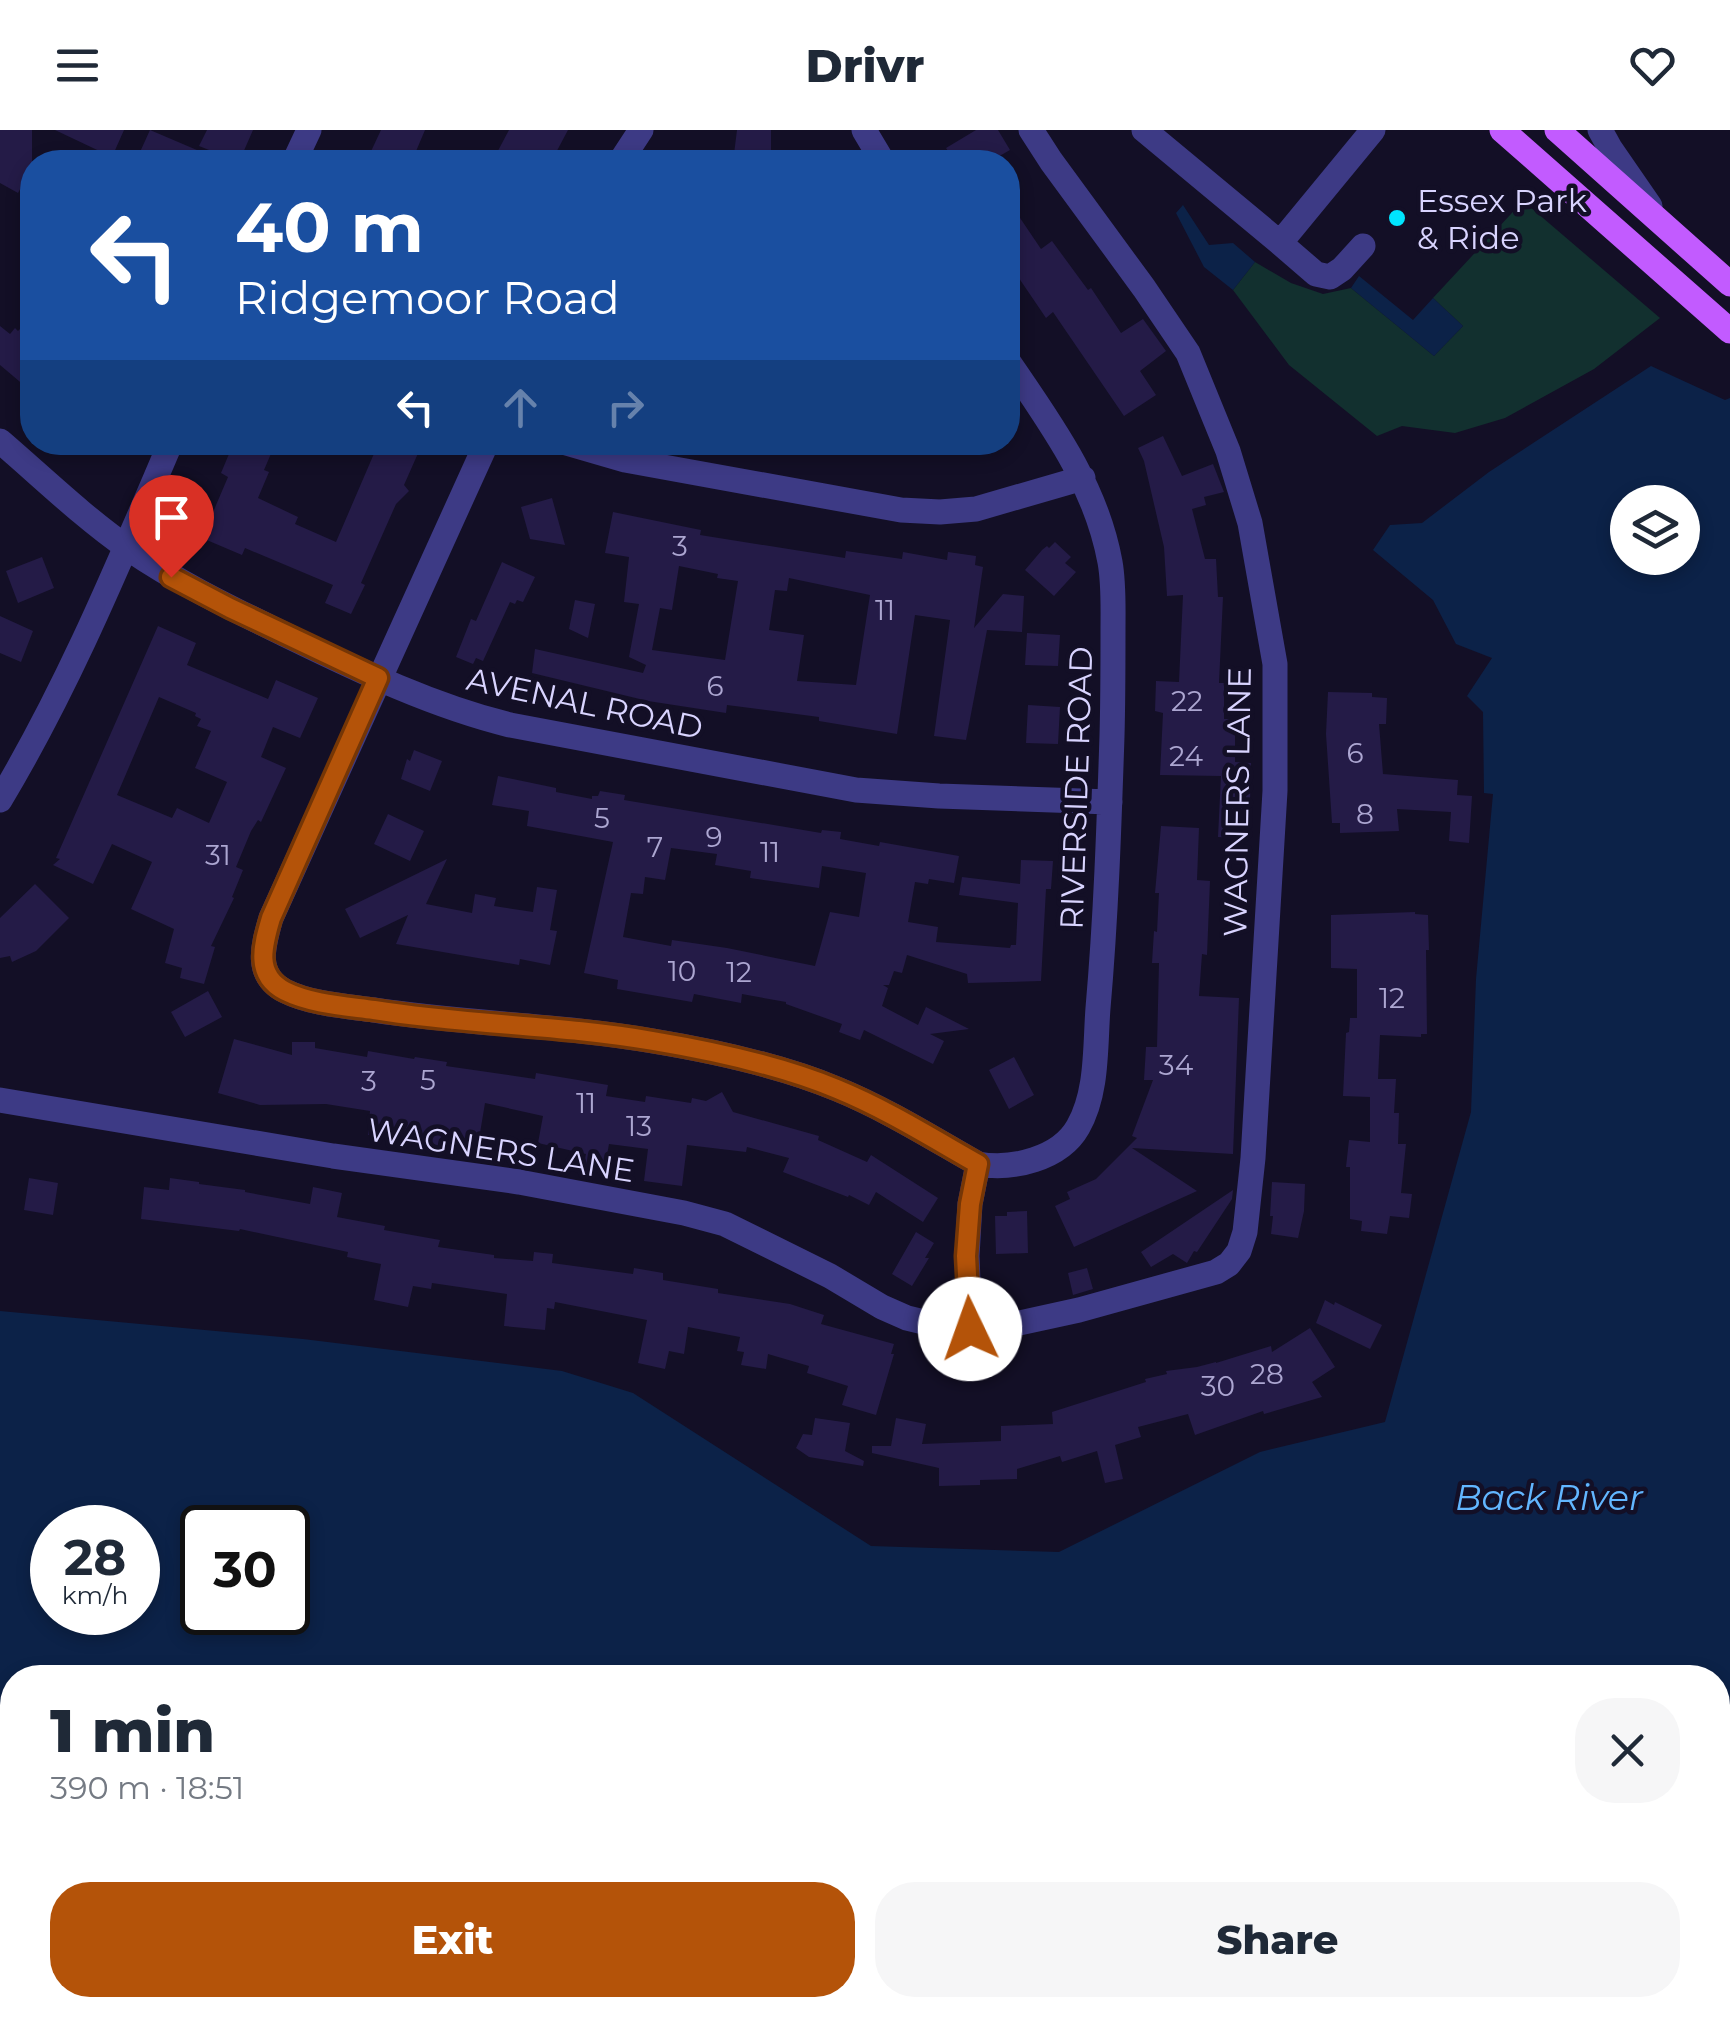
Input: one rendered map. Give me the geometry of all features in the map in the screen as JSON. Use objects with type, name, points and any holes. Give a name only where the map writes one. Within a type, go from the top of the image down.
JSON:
[{"type":"main road","points":[[1502,130],[1730,331]]},
{"type":"main road","points":[[1557,130],[1727,282]]},
{"type":"street","name":"WAGNERS LANE","points":[[0,1100],[334,1156],[519,1182],[684,1213],[724,1224],[882,1307],[932,1324],[970,1329],[1031,1321],[1198,1278],[1229,1264],[1239,1252],[1246,1232],[1253,1158],[1275,791],[1275,664],[1250,523],[1228,451],[1188,353],[1032,130]]},
{"type":"street","points":[[1144,130],[1316,274],[1330,276],[1342,269],[1363,246]]},
{"type":"street","points":[[1280,243],[1373,130]]},
{"type":"street","points":[[1600,130],[1664,227]]},
{"type":"street","name":"RIVERSIDE ROAD","points":[[978,1164],[1008,1165],[1042,1156],[1069,1140],[1084,1117],[1091,1090],[1103,956],[1113,701],[1110,563],[1094,504],[1082,478],[1061,438],[1020,378]]},
{"type":"street","name":"AVENAL ROAD","points":[[0,441],[93,521],[171,577],[378,678],[472,716],[856,790],[1110,802]]},
{"type":"street","points":[[0,800],[45,718],[165,455]]},
{"type":"street","points":[[481,455],[271,918],[261,960],[269,980],[303,998],[345,1006],[652,1041],[805,1076],[842,1091],[978,1164],[966,1256],[970,1329]]},
{"type":"street","points":[[608,455],[901,510],[940,512],[976,509],[1082,478]]},
{"type":"green space","points":[[1523,201],[1660,318],[1594,369],[1505,418],[1455,433],[1402,426],[1377,436],[1289,365],[1233,290],[1255,262],[1291,283],[1323,294],[1351,288],[1434,356],[1463,326],[1433,298]]},
{"type":"water","points":[[1183,205],[1209,245],[1233,243],[1255,262],[1233,290],[1204,267],[1176,213]]},
{"type":"water","points":[[1359,276],[1413,320],[1433,298],[1463,326],[1434,356],[1351,288]]},
{"type":"water","name":"Back River","points":[[1651,366],[1725,400],[1730,398],[1730,1665],[0,1665],[0,1311],[303,1339],[562,1371],[633,1393],[871,1546],[1059,1552],[1260,1452],[1385,1422],[1471,1112],[1476,979],[1493,794],[1484,793],[1483,712],[1467,696],[1492,658],[1456,644],[1433,600],[1373,550],[1390,525],[1422,523],[1489,472]]},
{"type":"building","points":[[0,130],[32,130],[32,150],[20,150],[18,193],[0,183]]},
{"type":"building","points":[[55,130],[124,130],[115,150],[97,150]]},
{"type":"building","points":[[150,130],[197,150],[141,150]]},
{"type":"building","points":[[207,130],[253,130],[244,150],[209,150],[199,146]]},
{"type":"building","points":[[381,130],[425,130],[417,150],[372,150]]},
{"type":"building","points":[[509,130],[568,130],[557,150],[498,150]]},
{"type":"building","points":[[737,130],[771,130],[771,150],[734,150]]},
{"type":"building","points":[[976,130],[998,130],[1010,150],[947,150]]},
{"type":"building","points":[[1020,218],[1041,249],[1052,241],[1121,333],[1143,319],[1166,351],[1140,371],[1156,395],[1124,416],[1053,312],[1046,318],[1020,280]]},
{"type":"building","points":[[0,326],[10,334],[15,328],[20,329],[20,382],[0,365]]},
{"type":"building","points":[[1163,436],[1182,476],[1213,464],[1224,492],[1204,497],[1206,505],[1192,509],[1205,559],[1216,559],[1218,597],[1223,597],[1219,683],[1224,683],[1224,719],[1235,719],[1235,762],[1251,763],[1249,839],[1218,837],[1221,776],[1160,775],[1163,713],[1155,711],[1156,681],[1179,682],[1183,595],[1167,596],[1164,547],[1138,448]]},
{"type":"building","points":[[229,455],[270,455],[264,470],[269,472],[258,498],[298,517],[295,524],[336,542],[373,455],[417,455],[404,485],[409,491],[396,504],[351,614],[325,603],[333,585],[245,548],[242,555],[202,538],[228,477],[221,473]]},
{"type":"building","points":[[552,498],[565,545],[530,539],[521,507]]},
{"type":"building","points":[[613,512],[701,530],[700,535],[845,558],[846,551],[902,559],[903,552],[947,560],[948,552],[976,556],[975,565],[983,567],[974,628],[1003,594],[1024,596],[1022,632],[987,630],[966,740],[934,736],[950,620],[915,615],[897,734],[819,721],[819,717],[727,705],[726,713],[648,701],[532,673],[535,649],[643,673],[646,665],[629,657],[639,604],[624,602],[629,557],[605,553]],"holes":[[[679,566],[738,581],[725,660],[652,650],[660,608],[672,610]],[[789,578],[870,595],[856,685],[797,681],[804,635],[769,630],[775,590],[787,591]]]},
{"type":"building","points":[[1055,542],[1071,557],[1065,563],[1076,572],[1054,596],[1025,570],[1042,550]]},
{"type":"building","points":[[42,557],[54,588],[18,603],[6,571]]},
{"type":"building","points":[[502,562],[535,577],[523,602],[510,602],[483,661],[476,658],[473,664],[456,657],[471,619],[476,621]]},
{"type":"building","points":[[575,600],[595,604],[588,638],[569,629]]},
{"type":"building","points":[[0,616],[33,631],[21,662],[0,653]]},
{"type":"building","points":[[158,626],[196,643],[187,665],[268,699],[276,680],[318,698],[300,738],[273,727],[261,757],[286,768],[236,867],[243,870],[211,946],[215,947],[204,984],[180,978],[182,968],[165,963],[174,929],[131,909],[152,862],[112,844],[93,884],[53,865],[60,859],[56,858]],"holes":[[[159,697],[201,719],[197,726],[211,731],[195,768],[227,782],[209,823],[177,808],[172,818],[117,795]]]},
{"type":"building","points":[[1027,633],[1060,635],[1058,666],[1025,665]]},
{"type":"building","points":[[1328,692],[1372,693],[1372,697],[1387,698],[1386,724],[1379,724],[1383,774],[1458,780],[1457,795],[1472,796],[1469,843],[1449,841],[1451,812],[1397,809],[1399,831],[1340,833],[1340,823],[1332,823],[1326,734]]},
{"type":"building","points":[[1028,705],[1060,707],[1058,744],[1026,743]]},
{"type":"building","points":[[414,750],[442,761],[430,791],[401,779]]},
{"type":"building","points":[[498,776],[592,799],[600,791],[625,795],[624,800],[821,833],[841,832],[840,839],[959,856],[954,883],[929,879],[928,884],[915,882],[908,922],[938,927],[936,942],[1010,948],[1016,945],[1018,903],[959,895],[962,877],[1020,884],[1021,860],[1053,861],[1051,889],[1046,889],[1041,981],[968,983],[967,974],[907,955],[902,973],[894,971],[889,985],[883,985],[888,988],[882,1006],[918,1025],[926,1007],[969,1029],[930,1034],[944,1041],[933,1064],[864,1030],[860,1040],[839,1032],[842,1024],[786,1002],[742,994],[741,1003],[694,994],[692,1002],[617,989],[618,980],[584,973],[613,842],[527,826],[529,811],[492,805]],"holes":[[[671,848],[717,854],[715,865],[751,871],[750,878],[819,888],[822,866],[866,873],[859,917],[830,912],[815,966],[727,948],[672,940],[671,946],[623,937],[631,893],[643,894],[645,877],[665,880]]]},
{"type":"building","points":[[388,814],[424,831],[410,861],[374,844]]},
{"type":"building","points":[[1161,826],[1199,828],[1197,880],[1210,881],[1207,955],[1202,954],[1199,996],[1239,998],[1233,1154],[1132,1148],[1197,1191],[1074,1247],[1055,1206],[1070,1199],[1067,1192],[1096,1179],[1137,1138],[1132,1136],[1153,1080],[1144,1080],[1146,1047],[1157,1047],[1159,963],[1152,963]]},
{"type":"building","points":[[447,859],[426,904],[472,913],[475,894],[496,898],[494,906],[533,912],[537,887],[557,890],[550,930],[557,931],[550,965],[520,959],[519,965],[396,944],[408,915],[360,938],[345,909]]},
{"type":"building","points":[[35,884],[69,918],[36,951],[12,962],[10,956],[0,958],[0,918]]},
{"type":"building","points":[[1331,915],[1428,915],[1427,1034],[1380,1035],[1378,1079],[1396,1079],[1394,1113],[1399,1113],[1398,1144],[1406,1144],[1401,1193],[1412,1194],[1409,1218],[1390,1216],[1387,1234],[1361,1231],[1362,1221],[1350,1219],[1350,1167],[1346,1167],[1349,1140],[1370,1142],[1370,1097],[1343,1096],[1346,1033],[1350,1018],[1357,1018],[1357,969],[1331,968]]},
{"type":"building","points":[[208,991],[222,1017],[185,1037],[171,1012]]},
{"type":"building","points":[[234,1039],[292,1055],[292,1042],[315,1042],[315,1048],[367,1057],[368,1051],[415,1057],[447,1062],[446,1066],[535,1079],[536,1073],[608,1085],[606,1096],[645,1102],[646,1096],[691,1103],[692,1098],[706,1101],[722,1092],[733,1112],[819,1136],[818,1140],[867,1162],[871,1155],[938,1198],[923,1222],[876,1192],[869,1205],[783,1172],[789,1158],[747,1147],[746,1152],[687,1145],[682,1186],[644,1181],[648,1149],[609,1144],[604,1172],[583,1168],[586,1154],[538,1143],[543,1116],[485,1103],[478,1145],[439,1139],[437,1149],[401,1144],[402,1138],[368,1135],[370,1111],[326,1104],[260,1105],[218,1093]]},
{"type":"building","points":[[1014,1057],[1034,1095],[1009,1109],[989,1070]]},
{"type":"building","points":[[29,1178],[58,1183],[53,1215],[24,1210]]},
{"type":"building","points":[[170,1178],[310,1204],[313,1187],[342,1193],[337,1217],[440,1240],[438,1247],[533,1261],[534,1252],[553,1254],[552,1263],[633,1274],[634,1268],[663,1273],[663,1280],[790,1304],[824,1315],[821,1324],[894,1344],[894,1354],[876,1415],[842,1405],[848,1386],[807,1373],[809,1366],[768,1354],[766,1369],[741,1365],[744,1352],[737,1351],[740,1337],[688,1327],[684,1354],[669,1351],[665,1369],[638,1363],[647,1320],[555,1302],[554,1309],[547,1308],[545,1330],[504,1326],[507,1294],[432,1283],[431,1289],[413,1286],[408,1307],[374,1300],[381,1264],[347,1257],[348,1252],[240,1229],[141,1219],[144,1187],[169,1190]]},
{"type":"building","points":[[1272,1182],[1305,1184],[1298,1238],[1271,1234]]},
{"type":"building","points":[[1233,1190],[1232,1199],[1187,1263],[1173,1254],[1151,1267],[1141,1252]]},
{"type":"building","points":[[1027,1211],[1028,1253],[996,1254],[995,1216]]},
{"type":"building","points":[[916,1232],[934,1243],[912,1286],[892,1274]]},
{"type":"building","points":[[1087,1268],[1093,1289],[1073,1295],[1068,1273]]},
{"type":"building","points":[[1325,1300],[1382,1325],[1370,1349],[1316,1323]]},
{"type":"building","points":[[1310,1328],[1335,1367],[1312,1382],[1322,1397],[1264,1414],[1263,1411],[1195,1435],[1188,1414],[1138,1427],[1141,1437],[1115,1445],[1123,1479],[1105,1483],[1097,1451],[1062,1462],[1060,1456],[1017,1469],[1017,1479],[939,1486],[939,1468],[872,1453],[872,1446],[891,1446],[896,1418],[926,1424],[922,1444],[1001,1441],[1001,1426],[1053,1424],[1052,1412],[1146,1382],[1145,1379],[1167,1374],[1166,1371],[1216,1363],[1271,1346],[1272,1352]]},
{"type":"building","points":[[815,1418],[850,1423],[845,1451],[864,1461],[863,1466],[809,1457],[796,1448],[803,1434],[812,1435]]},
{"type":"place","name":"Essex Park & Ride","points":[[1397,218]]},
{"type":"route","points":[[171,577],[378,678],[271,918],[261,960],[269,980],[303,998],[345,1006],[652,1041],[805,1076],[842,1091],[978,1164],[966,1256],[970,1329]]}]
